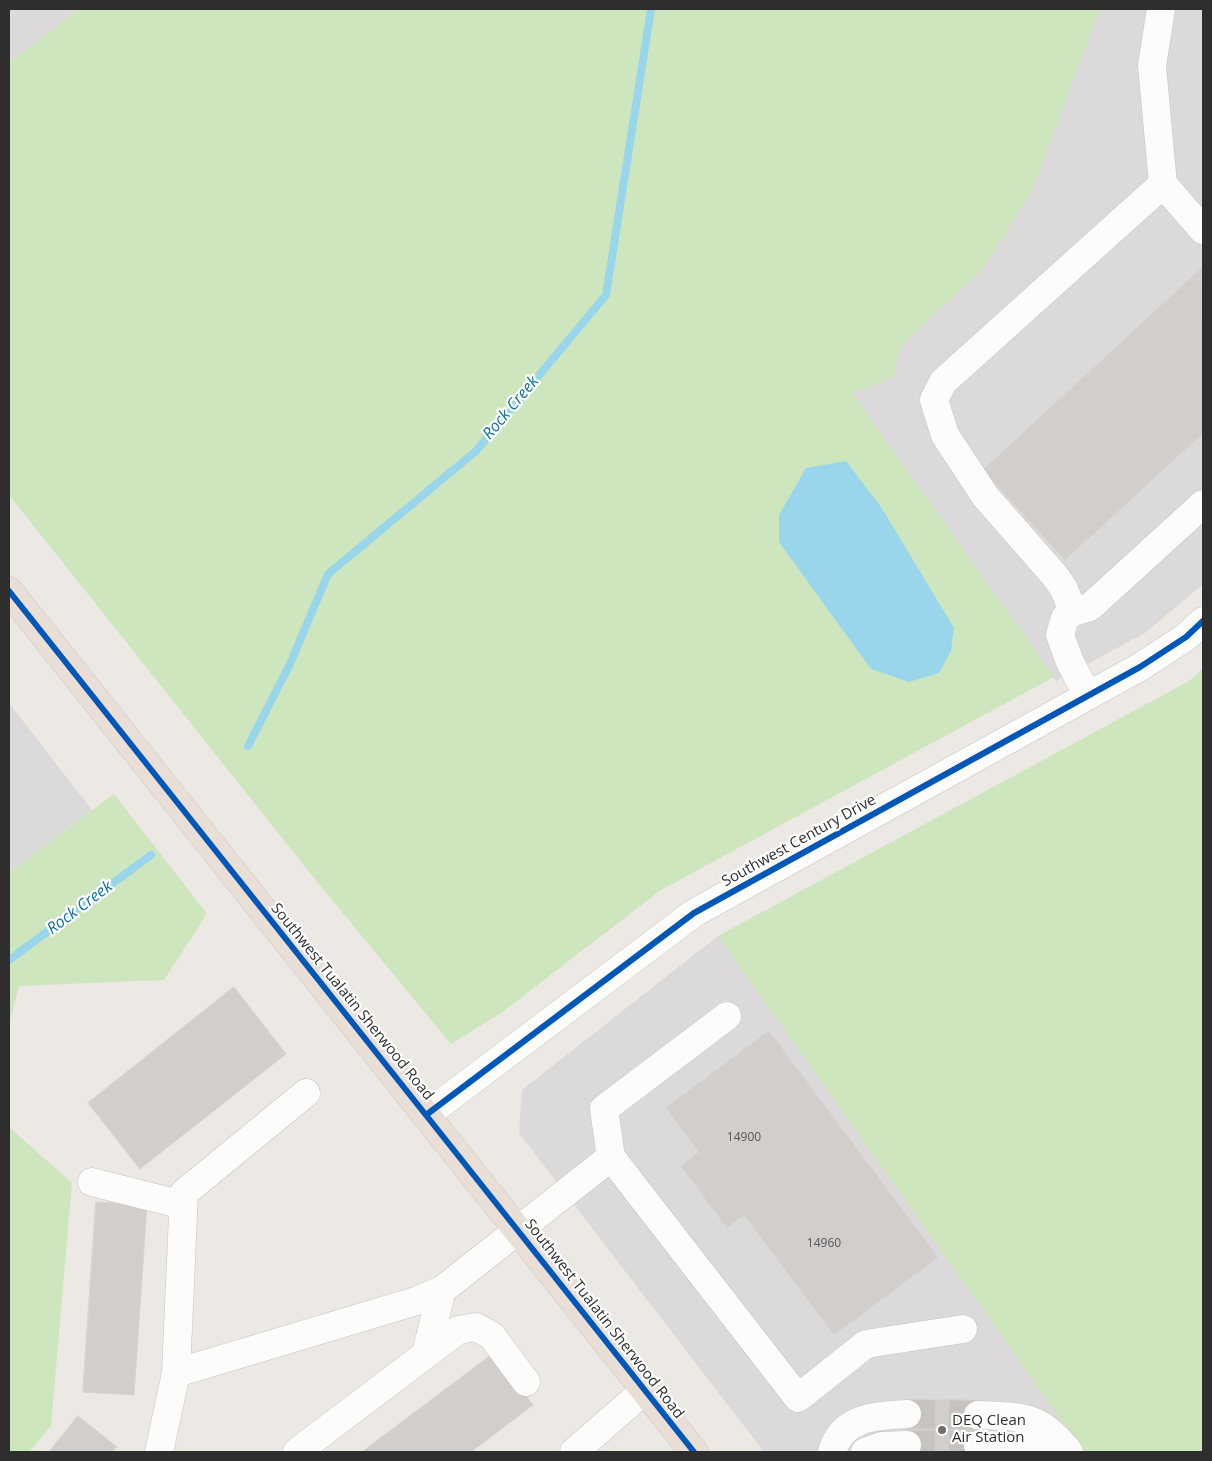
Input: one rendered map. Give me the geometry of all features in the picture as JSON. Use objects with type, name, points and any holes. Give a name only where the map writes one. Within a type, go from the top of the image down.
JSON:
[{"type":"highway","name":"Southwest Tualatin Sherwood Road","points":[[9,591],[694,1452]]},
{"type":"street","points":[[1161,9],[1152,66],[1163,184],[1203,230]]},
{"type":"street","points":[[1073,612],[1064,589],[1055,576],[985,496],[945,435],[934,400],[943,382],[1163,184]]},
{"type":"street","points":[[1088,696],[1070,662],[1060,635],[1065,618],[1073,612],[1090,607],[1203,504]]},
{"type":"street","name":"Southwest Century Drive","points":[[426,1115],[694,913],[1088,696],[1161,654],[1186,637],[1203,621]]},
{"type":"street","points":[[727,1016],[604,1109],[611,1157],[798,1398],[866,1344],[963,1329]]},
{"type":"street","points":[[159,1452],[176,1373],[184,1193],[306,1093]]},
{"type":"street","points":[[176,1373],[416,1301],[442,1290],[611,1157]]},
{"type":"street","points":[[92,1182],[183,1205]]},
{"type":"street","points":[[426,1353],[442,1290]]},
{"type":"street","points":[[296,1452],[458,1330],[476,1327],[492,1336],[526,1382]]},
{"type":"street","points":[[574,1452],[645,1390]]},
{"type":"street","points":[[832,1452],[844,1430],[859,1420],[874,1416],[907,1414]]},
{"type":"street","points":[[978,1415],[1022,1417],[1038,1423],[1055,1434],[1069,1452]]},
{"type":"street","points":[[865,1452],[882,1446],[907,1445]]},
{"type":"street","points":[[978,1445],[1030,1446],[1047,1452]]},
{"type":"shaded area","points":[[9,9],[79,9],[9,62]]},
{"type":"shaded area","points":[[1083,9],[1203,9],[1203,584],[1145,633],[1056,681],[825,357]]},
{"type":"shaded area","points":[[9,703],[92,810],[9,873]]},
{"type":"shaded area","points":[[718,936],[1084,1452],[764,1452],[519,1133],[522,1090]]},
{"type":"green space","points":[[79,9],[1100,9],[1032,191],[980,272],[906,340],[897,358],[894,377],[852,393],[1054,677],[661,890],[501,1013],[451,1044],[318,883],[9,495],[9,62]]},
{"type":"green space","points":[[1203,668],[1203,1452],[1084,1452],[718,936],[1189,681]]},
{"type":"green space","points":[[114,794],[207,914],[164,980],[19,986],[9,1025],[9,873]]},
{"type":"green space","points":[[9,1127],[72,1183],[51,1426],[29,1452],[9,1452]]},
{"type":"water","points":[[846,461],[881,507],[954,628],[951,651],[939,673],[909,682],[871,669],[779,542],[779,515],[806,468]]},
{"type":"building","points":[[1202,268],[1203,433],[1065,560],[983,470]]},
{"type":"building","points":[[234,987],[286,1054],[140,1169],[88,1103]]},
{"type":"building","points":[[769,1031],[938,1257],[834,1335],[744,1215],[727,1228],[681,1166],[699,1152],[666,1108]]},
{"type":"building","points":[[96,1202],[147,1205],[134,1395],[83,1392]]},
{"type":"building","points":[[494,1353],[533,1405],[471,1452],[362,1452]]},
{"type":"building","name":"DEQ Clean Air Station","points":[[907,1399],[978,1400],[978,1452],[907,1452]]},
{"type":"building","points":[[78,1416],[117,1447],[112,1452],[49,1452]]},
{"type":"waterway","name":"Rock Creek","points":[[248,746],[290,664],[328,574],[476,451],[606,295],[651,9]]},
{"type":"waterway","name":"Rock Creek","points":[[9,960],[151,855]]},
{"type":"tunnel","points":[[907,1414],[978,1415]]},
{"type":"tunnel","points":[[907,1445],[978,1445]]},
{"type":"cycle path","points":[[9,591],[694,1452]]},
{"type":"cycle path","points":[[426,1115],[694,913],[1140,667],[1186,637],[1203,621]]},
{"type":"place","name":"DEQ Clean Air Station","points":[[942,1430]]}]
